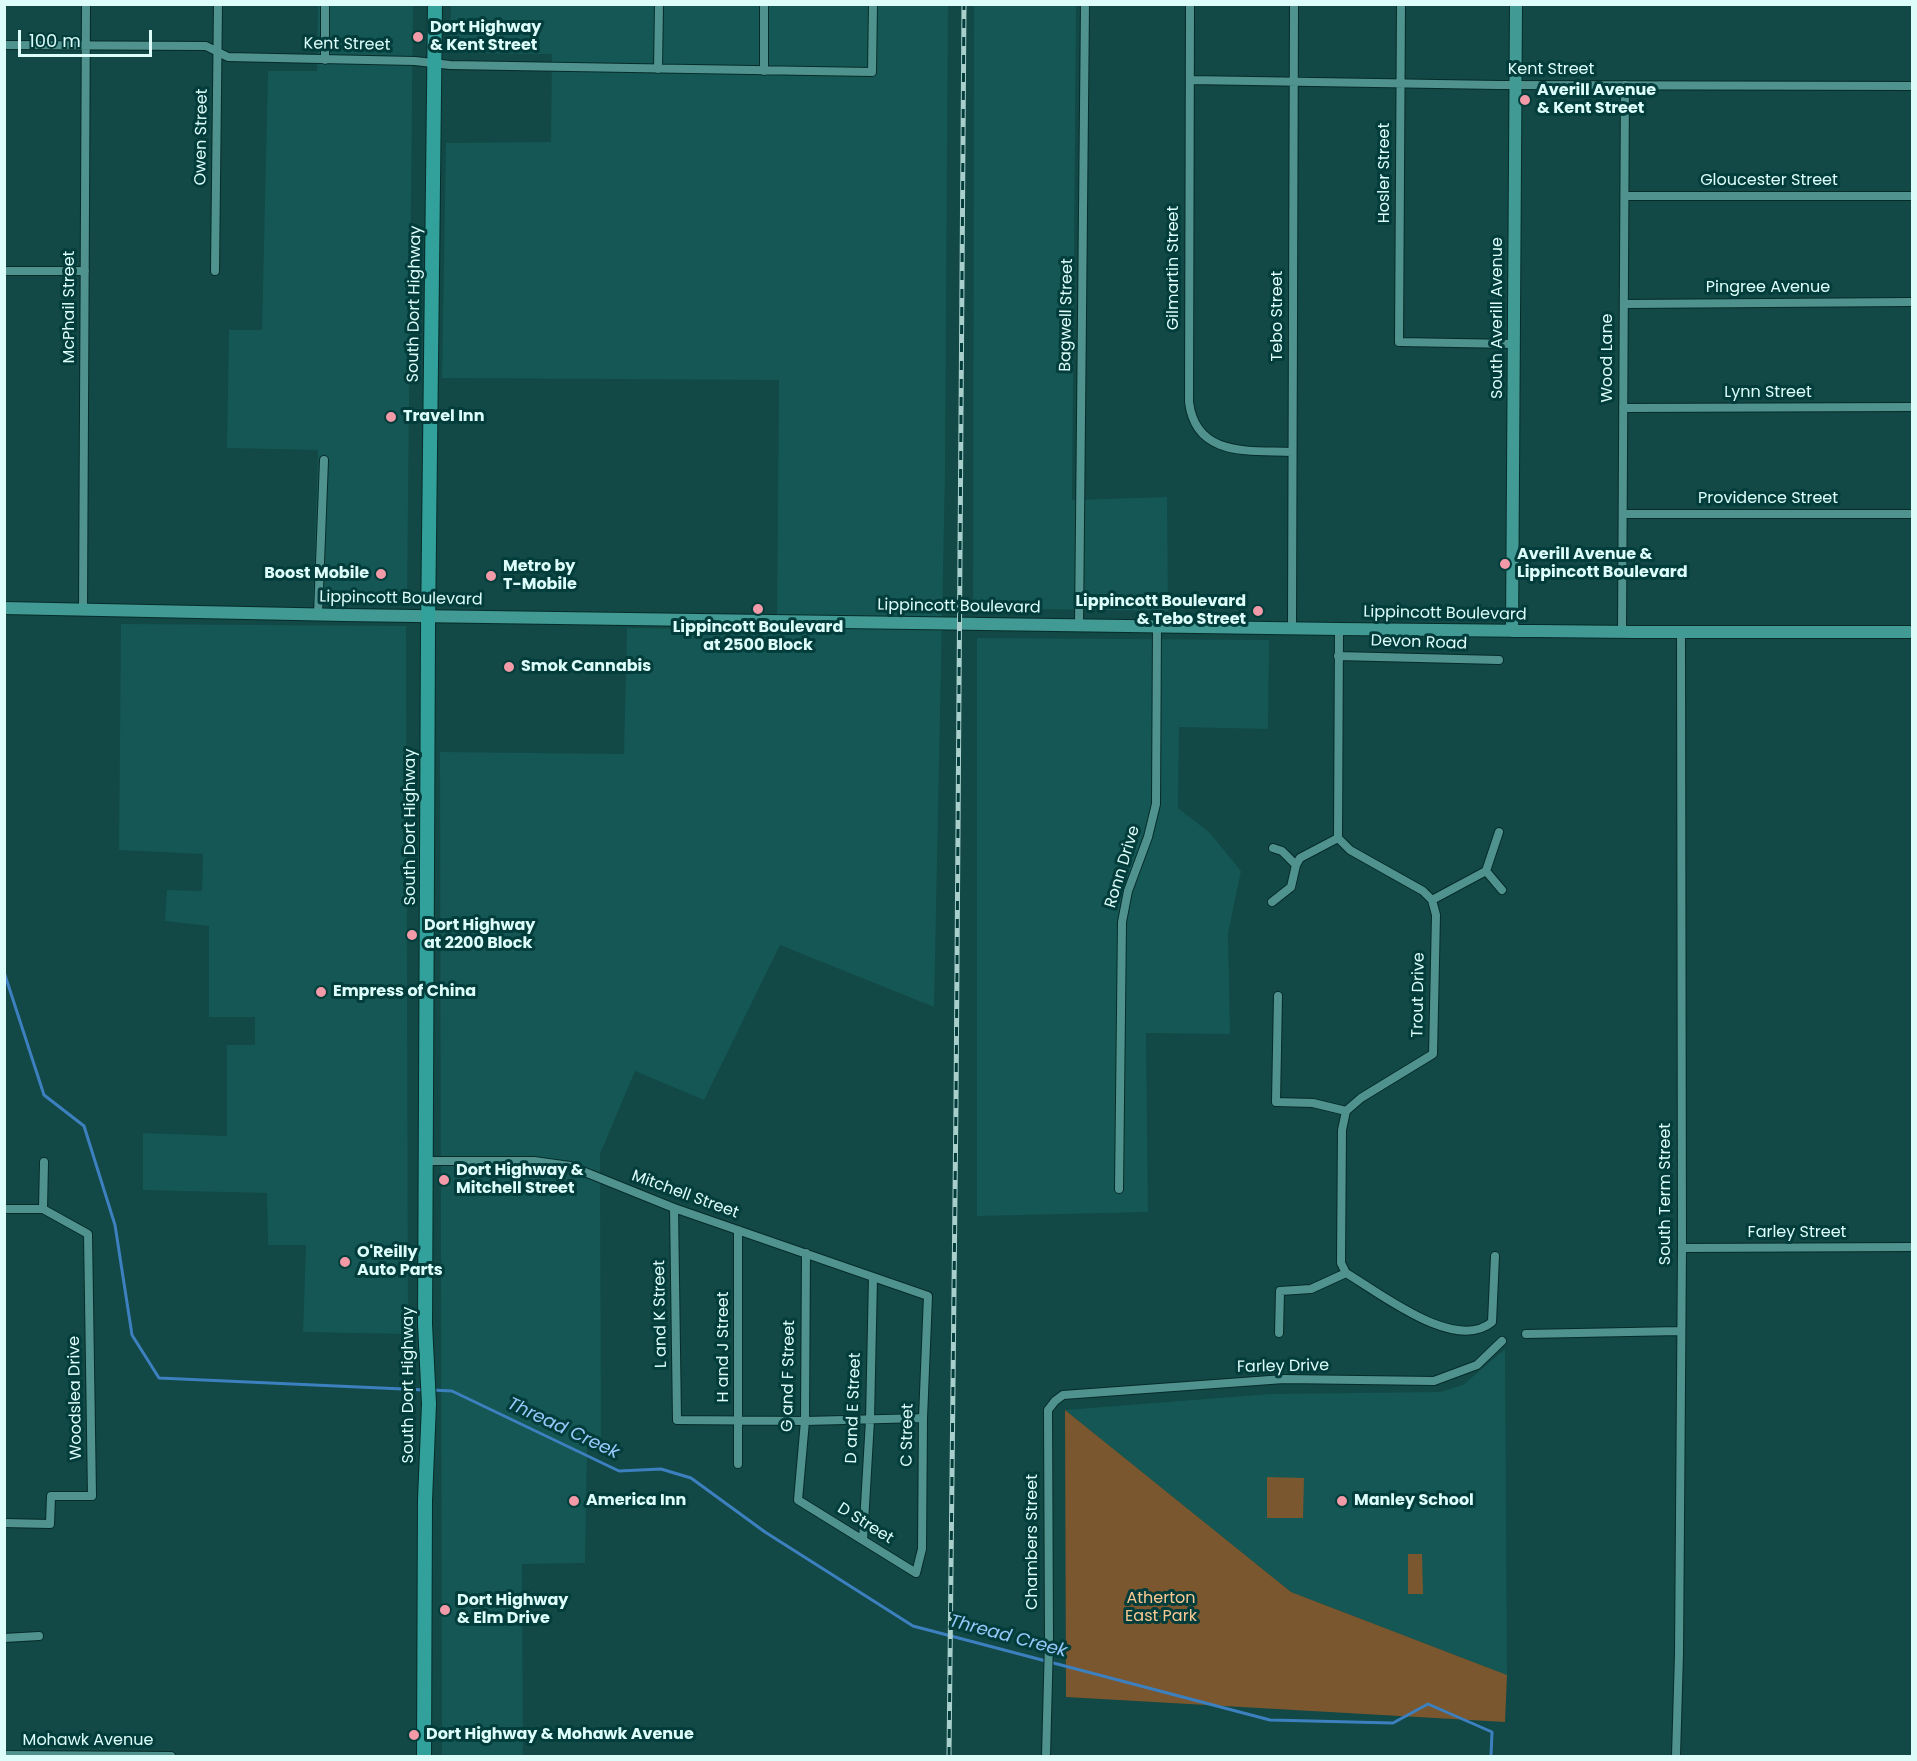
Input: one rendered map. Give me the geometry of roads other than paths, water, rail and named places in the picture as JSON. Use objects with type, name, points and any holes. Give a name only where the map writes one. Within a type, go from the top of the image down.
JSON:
[{"type":"main road","name":"South Dort Highway","points":[[424,1756],[425,1500],[429,1404],[426,1324],[428,616],[435,4]]},
{"type":"street","name":"McPhail Street","points":[[83,609],[86,4]]},
{"type":"street","name":"Owen Street","points":[[215,270],[218,4]]},
{"type":"street","points":[[325,4],[325,60]]},
{"type":"street","points":[[658,69],[659,4]]},
{"type":"street","points":[[764,4],[764,71]]},
{"type":"street","name":"Kent Street","points":[[4,45],[206,45],[228,57],[414,61],[435,64],[872,72],[873,4]]},
{"type":"street","name":"Bagwell Street","points":[[1078,625],[1085,4]]},
{"type":"street","name":"Gilmartin Street","points":[[1190,4],[1189,402],[1191,419],[1201,433],[1219,445],[1238,450],[1292,452]]},
{"type":"street","name":"Tebo Street","points":[[1292,628],[1294,4]]},
{"type":"street","name":"Hosler Street","points":[[1401,4],[1399,342],[1514,344]]},
{"type":"street","name":"South Averill Avenue","points":[[1512,631],[1516,4]]},
{"type":"street","name":"Kent Street","points":[[1190,80],[1516,85],[1912,86]]},
{"type":"street","name":"Wood Lane","points":[[1622,632],[1625,85]]},
{"type":"street","name":"Gloucester Street","points":[[1625,196],[1912,196]]},
{"type":"street","points":[[4,271],[85,271]]},
{"type":"street","name":"Pingree Avenue","points":[[1624,304],[1912,302]]},
{"type":"street","name":"Lynn Street","points":[[1623,408],[1912,407]]},
{"type":"street","points":[[318,614],[324,460]]},
{"type":"street","name":"Providence Street","points":[[1623,514],[1912,514]]},
{"type":"street","name":"Lippincott Boulevard","points":[[4,609],[1339,629],[1912,632]]},
{"type":"street","name":"Ronn Drive","points":[[1119,1189],[1122,922],[1128,891],[1148,837],[1156,804],[1157,626]]},
{"type":"street","points":[[1339,629],[1338,838],[1350,850],[1423,891],[1432,900],[1486,871],[1499,832]]},
{"type":"street","name":"South Term Street","points":[[1676,1756],[1682,1248],[1681,632]]},
{"type":"street","name":"Devon Road","points":[[1338,656],[1498,660]]},
{"type":"street","points":[[1272,902],[1291,887],[1298,862],[1338,838]]},
{"type":"street","points":[[1273,848],[1282,850],[1298,862]]},
{"type":"street","points":[[1486,871],[1502,890]]},
{"type":"street","name":"Trout Drive","points":[[1346,1111],[1361,1098],[1433,1054],[1436,915],[1432,900]]},
{"type":"street","points":[[1278,996],[1276,1102],[1313,1102],[1346,1111],[1342,1130],[1341,1263],[1346,1273],[1445,1329],[1465,1331],[1483,1329],[1492,1322],[1496,1256]]},
{"type":"street","name":"Mitchell Street","points":[[426,1161],[534,1161],[570,1166],[674,1208],[928,1296]]},
{"type":"street","points":[[43,1209],[44,1162]]},
{"type":"street","name":"L and K Street","points":[[674,1208],[677,1420],[739,1420]]},
{"type":"street","name":"Woodslea Drive","points":[[4,1209],[43,1209],[88,1234],[92,1497],[51,1496],[50,1524],[4,1523]]},
{"type":"street","name":"H and J Street","points":[[738,1230],[738,1464]]},
{"type":"street","name":"Farley Street","points":[[1682,1248],[1912,1247]]},
{"type":"street","name":"G and F Street","points":[[798,1500],[805,1421],[806,1253]]},
{"type":"street","points":[[1279,1333],[1280,1291],[1311,1289],[1346,1273]]},
{"type":"street","name":"D and E Street","points":[[862,1540],[870,1420],[873,1277]]},
{"type":"street","name":"C Street","points":[[915,1573],[922,1549],[923,1418],[928,1296]]},
{"type":"street","points":[[1526,1334],[1680,1331]]},
{"type":"street","name":"Farley Drive","points":[[1055,1401],[1063,1395],[1284,1379],[1434,1381],[1477,1365],[1502,1341]]},
{"type":"street","name":"Chambers Street","points":[[1046,1756],[1049,1642],[1048,1410],[1055,1401]]},
{"type":"street","points":[[739,1420],[923,1418]]},
{"type":"street","name":"D Street","points":[[798,1500],[915,1573]]},
{"type":"street","points":[[4,1638],[39,1636]]},
{"type":"street","name":"Mohawk Avenue","points":[[4,1755],[171,1756]]},
{"type":"waterway","name":"Thread Creek","points":[[4,972],[44,1095],[84,1126],[115,1225],[132,1335],[159,1378],[425,1390]]},
{"type":"waterway","name":"Thread Creek","points":[[432,1390],[452,1391],[619,1471],[661,1469],[691,1478],[765,1532],[913,1626],[1270,1720],[1393,1723],[1428,1704],[1492,1732],[1491,1756]]},
{"type":"railway","points":[[949,1756],[964,4]]},
{"type":"place","name":"Dort Highway & Kent Street","points":[[418,37]]},
{"type":"place","name":"Averill Avenue & Kent Street","points":[[1525,100]]},
{"type":"place","name":"Travel Inn","points":[[391,417]]},
{"type":"place","name":"Averill Avenue & Lippincott Boulevard","points":[[1505,564]]},
{"type":"place","name":"Boost Mobile","points":[[381,574]]},
{"type":"place","name":"Metro by T-Mobile","points":[[491,576]]},
{"type":"place","name":"Lippincott Boulevard at 2500 Block","points":[[758,609]]},
{"type":"place","name":"Lippincott Boulevard & Tebo Street","points":[[1258,611]]},
{"type":"place","name":"Smok Cannabis","points":[[509,667]]},
{"type":"place","name":"Dort Highway at 2200 Block","points":[[412,935]]},
{"type":"place","name":"Empress of China","points":[[321,992]]},
{"type":"place","name":"Dort Highway & Mitchell Street","points":[[444,1180]]},
{"type":"place","name":"O'Reilly Auto Parts","points":[[345,1262]]},
{"type":"place","name":"America Inn","points":[[574,1501]]},
{"type":"place","name":"Manley School","points":[[1342,1501]]},
{"type":"place","name":"Dort Highway & Elm Drive","points":[[445,1610]]},
{"type":"place","name":"Dort Highway & Mohawk Avenue","points":[[414,1735]]},
{"type":"park label","name":"Atherton East Park","points":[[1161,1608]]}]
